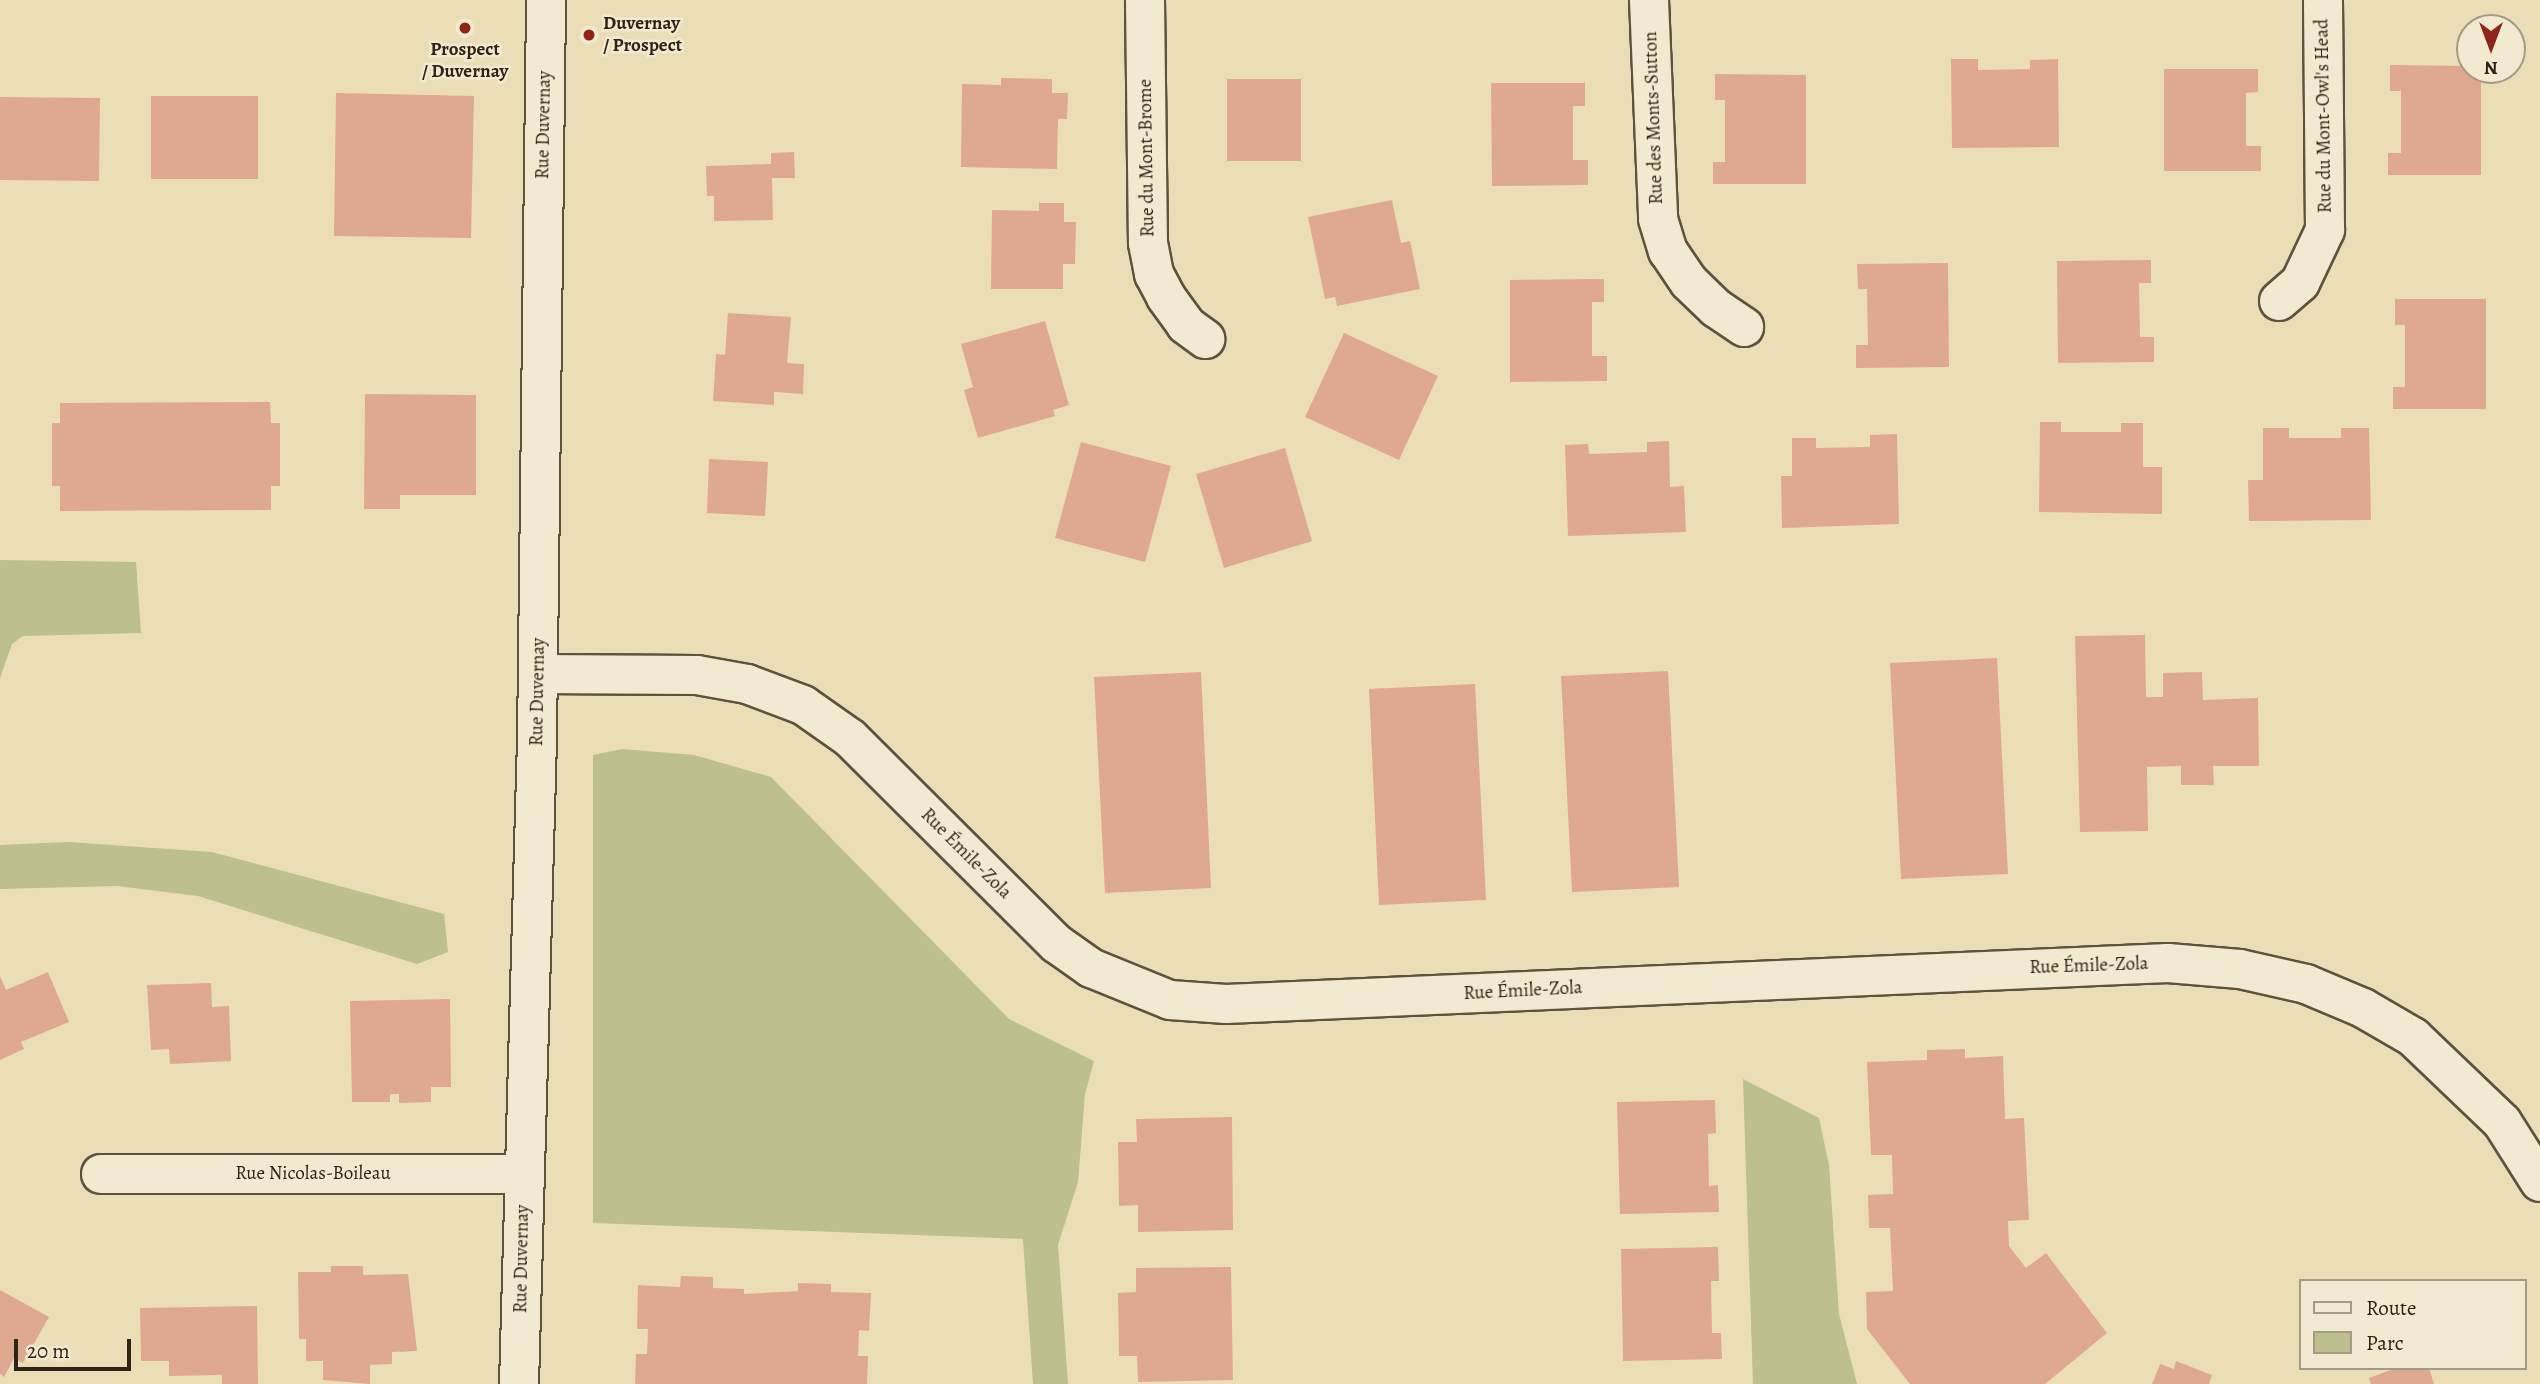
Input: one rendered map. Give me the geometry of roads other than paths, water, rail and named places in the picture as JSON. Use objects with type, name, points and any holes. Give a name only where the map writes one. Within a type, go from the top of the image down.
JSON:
[{"type":"street","name":"Rue Duvernay","points":[[519,1384],[538,674],[547,0]]},
{"type":"street","name":"Rue du Mont-Brome","points":[[1145,0],[1148,243],[1154,274],[1166,297],[1186,326],[1205,339]]},
{"type":"street","name":"Rue des Monts-Sutton","points":[[1649,0],[1658,219],[1668,251],[1689,282],[1716,308],[1744,327]]},
{"type":"street","name":"Rue du Mont-Owl's Head","points":[[2279,300],[2300,283],[2325,230],[2323,0]]},
{"type":"street","name":"Rue Émile-Zola","points":[[538,674],[697,675],[747,684],[803,705],[850,738],[1057,944],[1091,968],[1170,1000],[1226,1004],[2154,964],[2240,969],[2306,984],[2363,1009],[2413,1037],[2502,1122],[2540,1182]]},
{"type":"street","name":"Rue Nicolas-Boileau","points":[[101,1174],[524,1174]]},
{"type":"place","name":"Prospect / Duvernay","points":[[465,28]]},
{"type":"place","name":"Duvernay / Prospect","points":[[589,35]]}]
